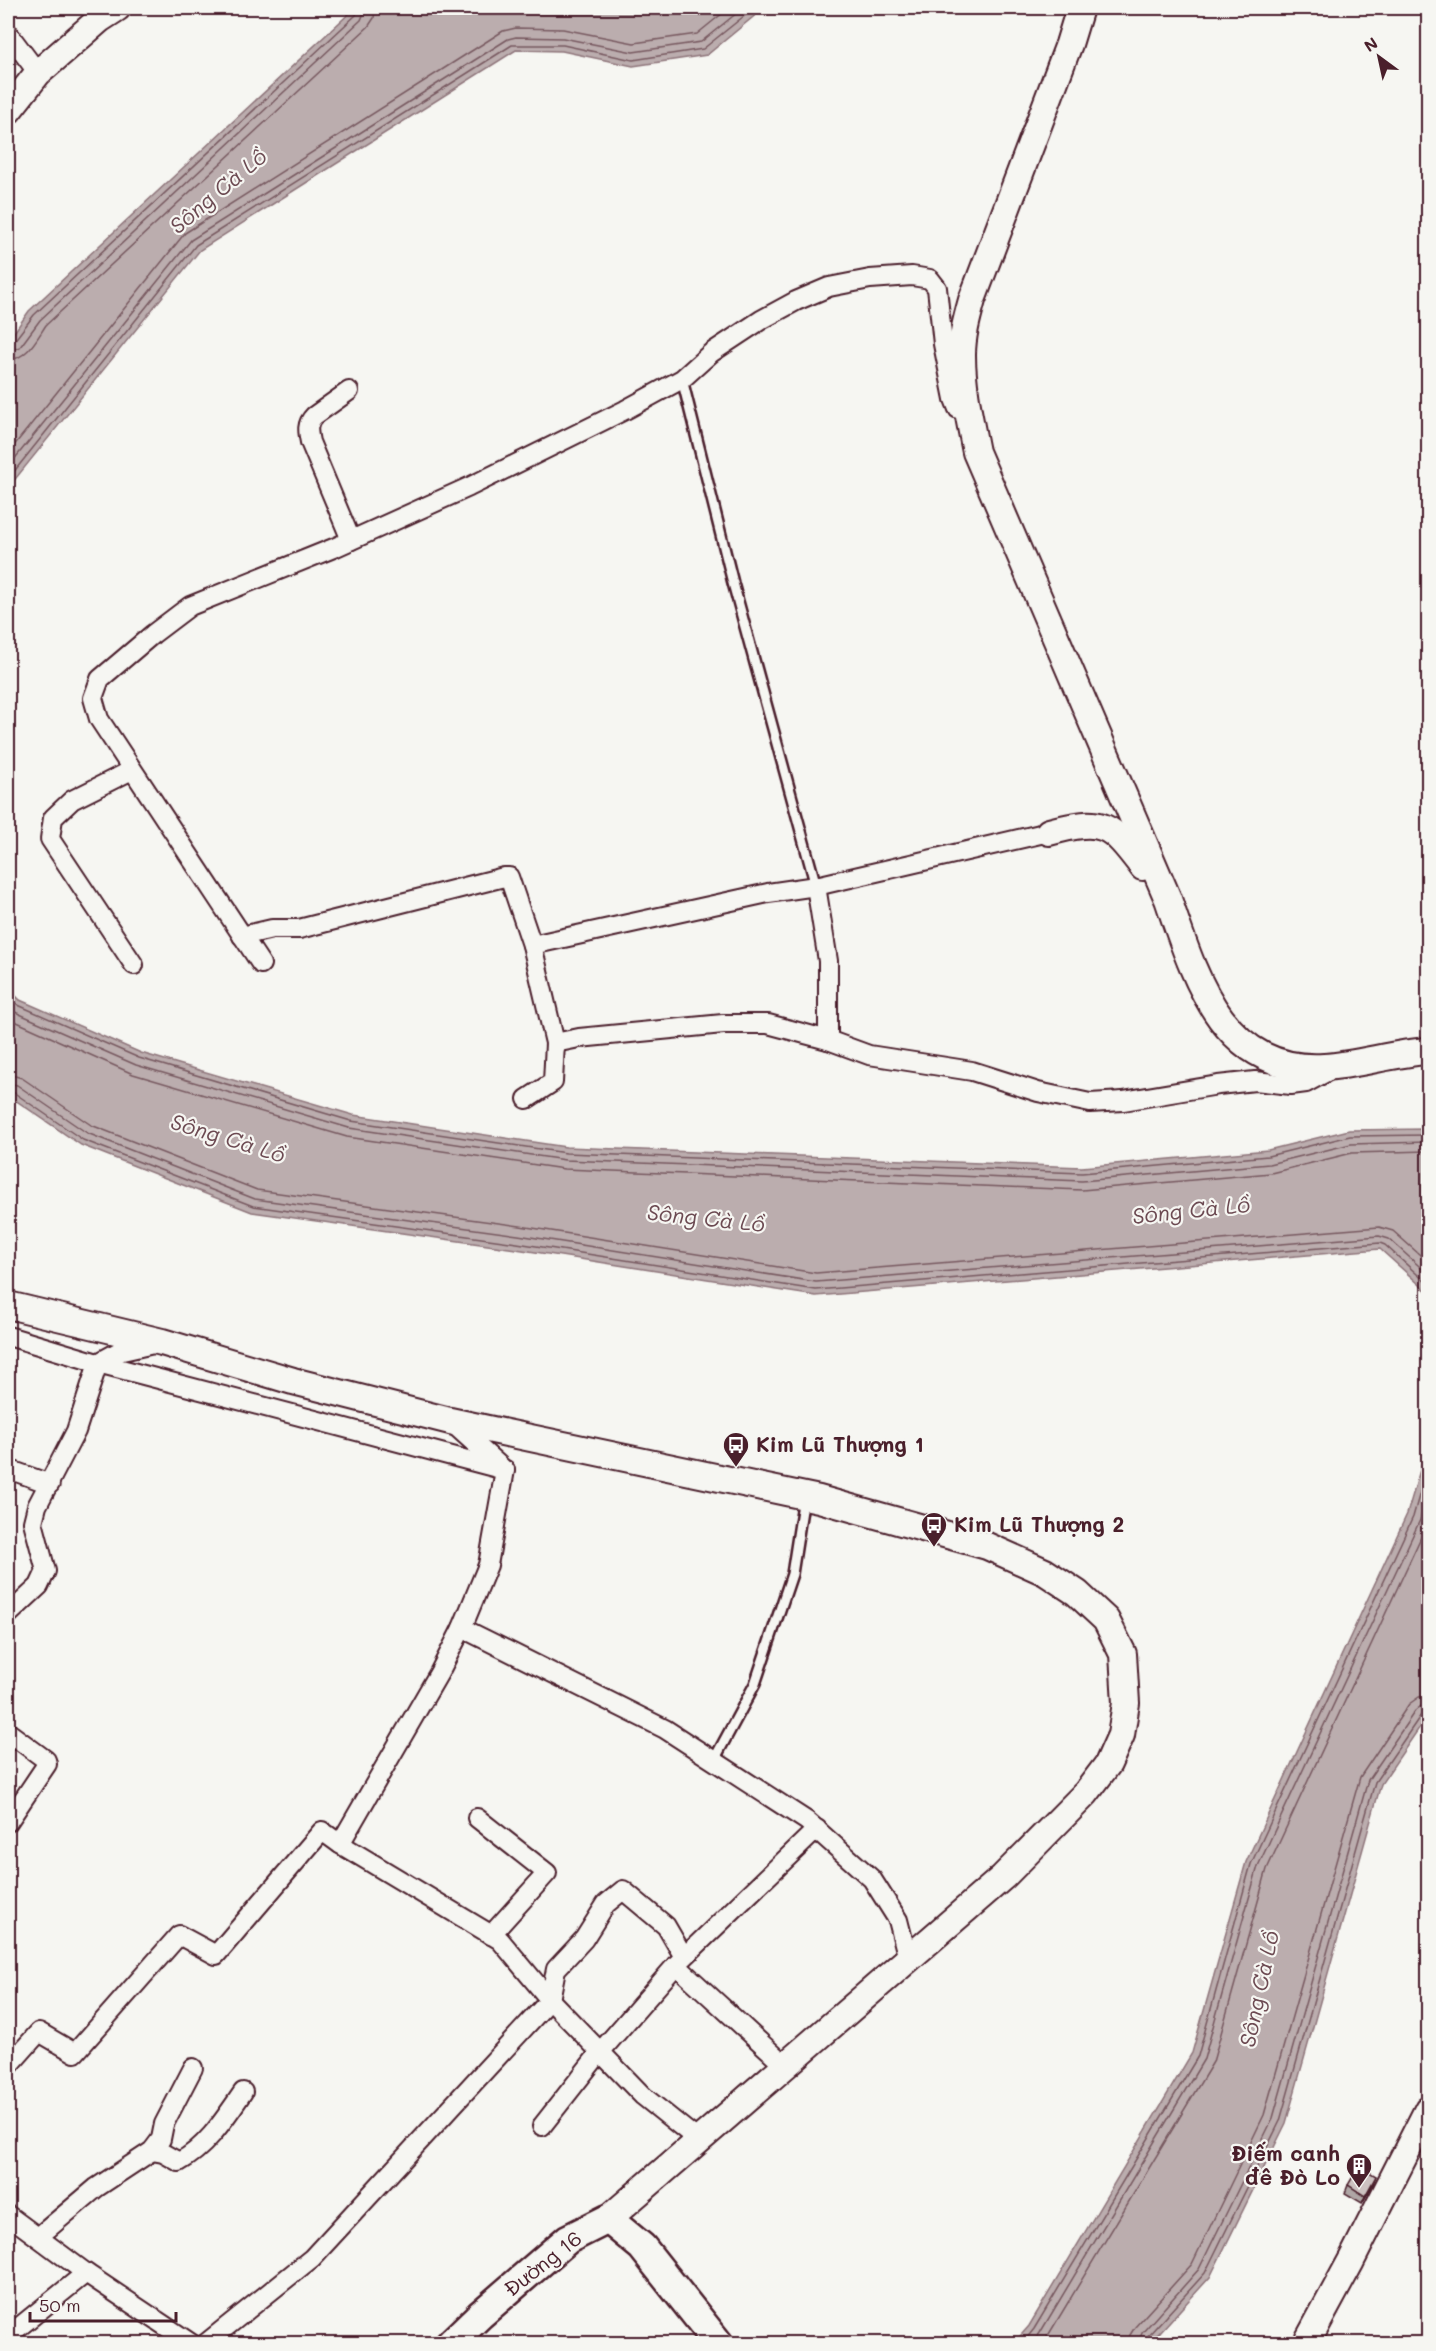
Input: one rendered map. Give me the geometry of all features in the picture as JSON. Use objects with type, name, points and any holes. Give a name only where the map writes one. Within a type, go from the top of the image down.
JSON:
[{"type":"main road","points":[[608,2219],[642,2247],[719,2343]]},
{"type":"main road","name":"Đường 16","points":[[450,2343],[480,2314],[568,2239],[608,2219]]},
{"type":"street","points":[[8,111],[38,73],[100,19],[117,8]]},
{"type":"street","points":[[976,452],[967,406],[962,355],[965,324],[1069,44],[1080,8]]},
{"type":"street","points":[[8,33],[38,73]]},
{"type":"street","points":[[261,964],[99,719],[93,698],[100,679],[190,606],[351,540],[469,487],[625,410],[682,379],[711,353],[761,320],[796,301],[829,287],[880,278],[912,276],[930,279],[937,288],[943,344],[954,399],[1168,899],[1185,950],[1216,1012],[1241,1043],[1266,1059],[1289,1066],[1324,1067],[1428,1051]]},
{"type":"street","points":[[349,391],[314,416],[308,426],[310,442],[351,540]]},
{"type":"street","points":[[132,770],[72,800],[52,818],[50,839],[134,965]]},
{"type":"street","points":[[532,945],[768,893],[816,886],[1074,825],[1095,825],[1112,830],[1168,899]]},
{"type":"street","points":[[242,936],[272,929],[299,929],[504,877],[509,878],[513,883],[532,945],[555,1043],[553,1082],[526,1099]]},
{"type":"street","points":[[816,886],[828,961],[828,1040]]},
{"type":"street","points":[[555,1043],[579,1038],[723,1024],[768,1024],[828,1040],[869,1055],[972,1071],[1038,1092],[1090,1103],[1124,1101],[1255,1081],[1291,1085],[1306,1083],[1342,1064]]},
{"type":"street","points":[[8,1305],[162,1342],[293,1381],[450,1421],[804,1496],[987,1546],[1045,1572],[1077,1593],[1106,1620],[1123,1654],[1124,1714],[1121,1736],[1108,1764],[1086,1793],[1003,1877],[608,2219]]},
{"type":"street","points":[[8,1336],[98,1363],[505,1470]]},
{"type":"street","points":[[8,1615],[39,1586],[46,1571],[33,1522],[37,1506],[76,1431],[98,1363],[118,1352],[162,1342]]},
{"type":"street","points":[[450,1421],[505,1470]]},
{"type":"street","points":[[8,1469],[50,1484]]},
{"type":"street","points":[[340,1844],[439,1673],[462,1628],[488,1565],[505,1470]]},
{"type":"street","points":[[462,1628],[664,1729],[755,1785],[817,1829],[872,1879],[898,1920],[908,1959]]},
{"type":"street","points":[[8,1732],[46,1760],[47,1764],[8,1822]]},
{"type":"street","points":[[477,1818],[547,1873],[491,1935]]},
{"type":"street","points":[[542,2126],[601,2051],[680,1961],[817,1829]]},
{"type":"street","points":[[8,2067],[39,2032],[75,2052],[179,1935],[216,1955],[322,1831],[500,1940],[550,2000],[642,2096],[698,2140]]},
{"type":"street","points":[[205,2343],[312,2258],[550,2000],[556,1969],[584,1939],[606,1904],[623,1890],[666,1926],[680,1961],[785,2065]]},
{"type":"street","points":[[38,2237],[96,2188],[152,2151],[162,2139],[164,2124],[193,2068]]},
{"type":"street","points":[[152,2151],[163,2153],[179,2162],[193,2155],[205,2143],[243,2092]]},
{"type":"street","points":[[1306,2343],[1351,2261],[1428,2109]]},
{"type":"street","points":[[8,2215],[180,2341]]},
{"type":"street","points":[[8,2336],[86,2273]]},
{"type":"lane","points":[[682,379],[733,583],[816,886]]},
{"type":"lane","points":[[714,1760],[755,1684],[792,1574],[804,1496]]},
{"type":"water","name":"Sông Cà Lồ","points":[[355,8],[764,8],[707,55],[633,66],[562,51],[516,50],[200,250],[8,488],[8,341],[29,311]]},
{"type":"water","name":"Sông Cà Lồ","points":[[8,988],[20,1000],[141,1053],[353,1115],[566,1147],[1082,1167],[1268,1150],[1349,1130],[1428,1129],[1428,1292],[1380,1249],[816,1296],[516,1249],[252,1212],[81,1145],[8,1095]]},
{"type":"water","name":"Sông Cà Lồ","points":[[1428,1443],[1428,1715],[1381,1784],[1286,2123],[1210,2277],[1150,2343],[1014,2343],[1029,2326],[1192,2053],[1246,1862],[1407,1514]]},
{"type":"building","points":[[1359,2166],[1376,2176],[1365,2196],[1348,2185]]},
{"type":"place","name":"Kim Lũ Thượng 1","points":[[736,1468]]},
{"type":"place","name":"Kim Lũ Thượng 2","points":[[934,1548]]},
{"type":"place","name":"Điếm canh đê Đò Lo","points":[[1359,2189]]}]
